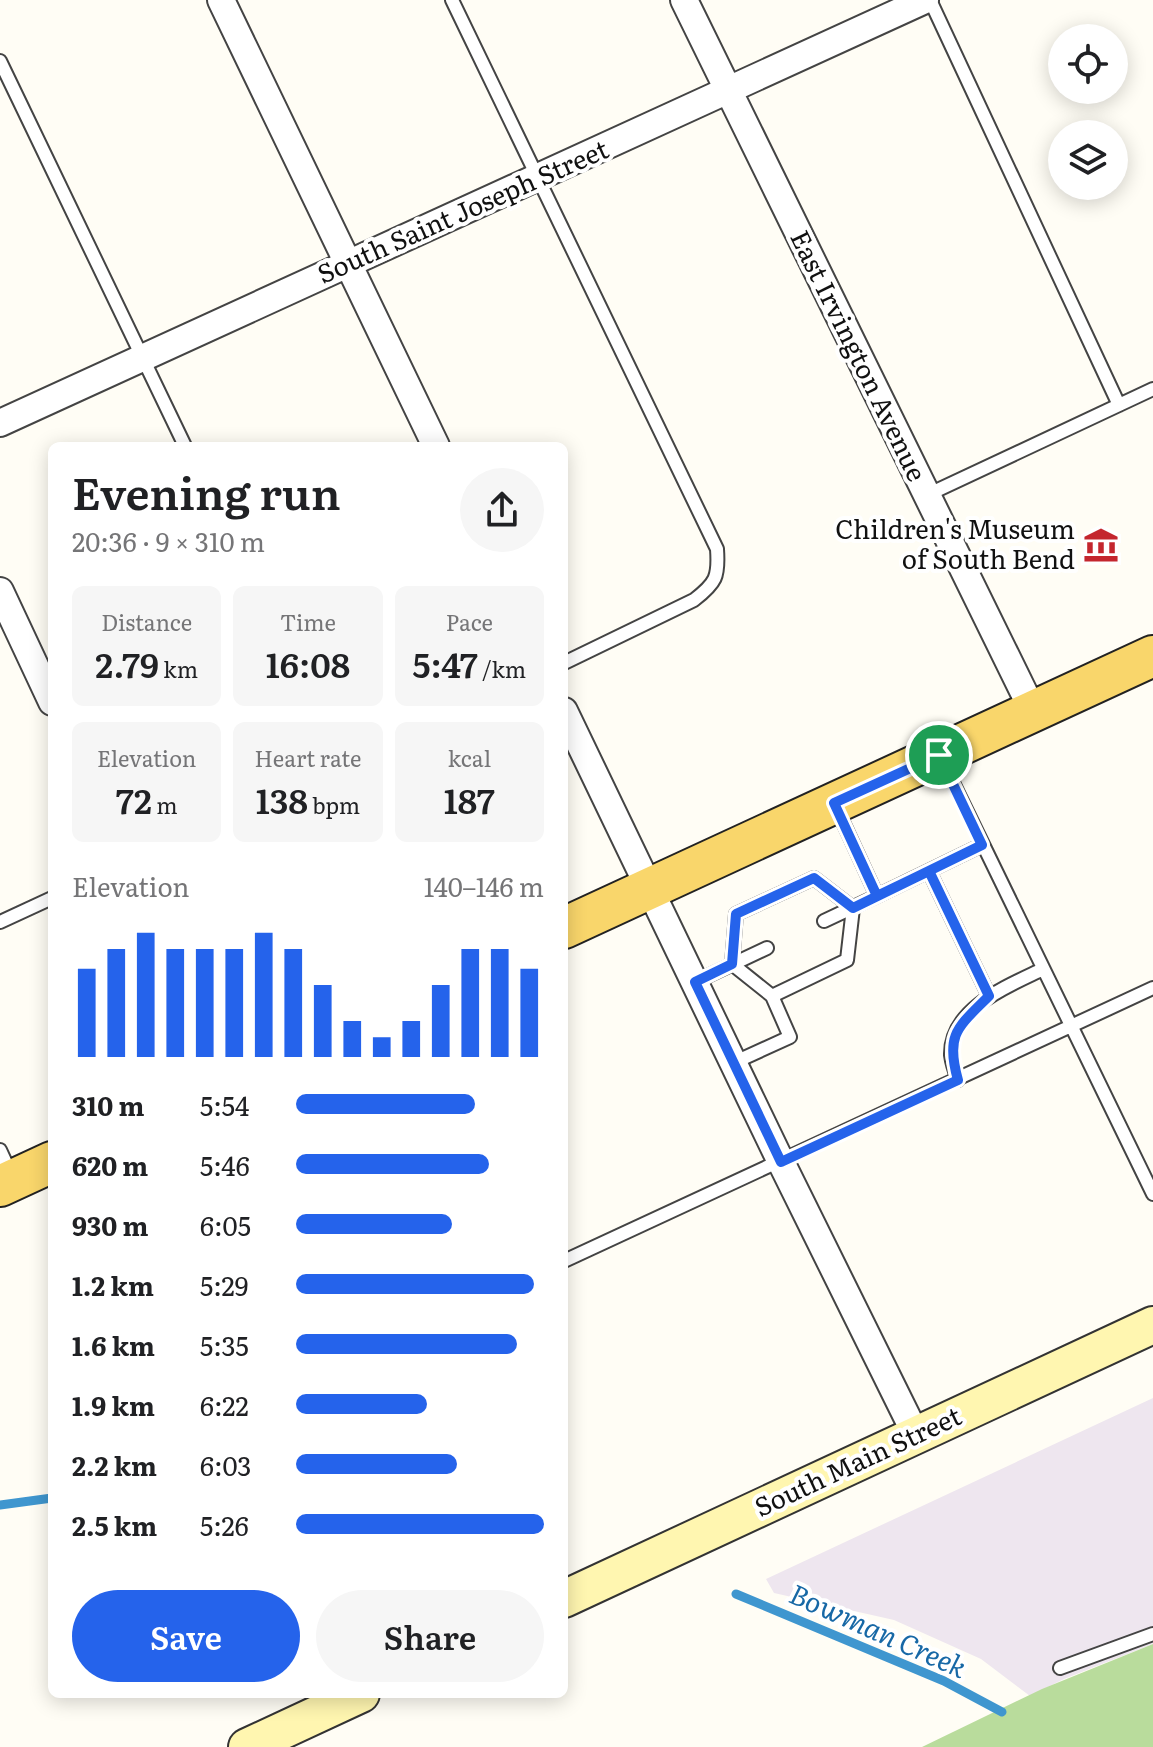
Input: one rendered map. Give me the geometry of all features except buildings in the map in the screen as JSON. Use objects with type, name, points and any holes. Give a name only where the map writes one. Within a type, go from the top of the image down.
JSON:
[{"type":"main road","points":[[568,926],[1153,656]]},
{"type":"main road","points":[[5,1172],[48,1163]]},
{"type":"main road","name":"South Main Street","points":[[568,1597],[1153,1325]]},
{"type":"main road","points":[[247,1747],[352,1698]]},
{"type":"street","points":[[221,0],[434,442]]},
{"type":"street","name":"East Irvington Avenue","points":[[684,0],[1033,711]]},
{"type":"street","name":"South Saint Joseph Street","points":[[0,423],[927,0]]},
{"type":"street","points":[[0,591],[48,693]]},
{"type":"street","points":[[568,719],[916,1435]]},
{"type":"lane","points":[[452,0],[717,549],[718,570],[712,587],[694,600],[568,661]]},
{"type":"lane","points":[[927,0],[1119,405]]},
{"type":"lane","points":[[0,61],[183,442]]},
{"type":"lane","points":[[927,495],[1153,389]]},
{"type":"lane","points":[[939,755],[1153,1194]]},
{"type":"lane","points":[[834,803],[877,896]]},
{"type":"lane","points":[[824,921],[982,845]]},
{"type":"lane","points":[[929,871],[989,996]]},
{"type":"lane","points":[[732,964],[736,914],[814,878],[853,908]]},
{"type":"lane","points":[[0,922],[48,900]]},
{"type":"lane","points":[[772,996],[847,960],[853,908]]},
{"type":"lane","points":[[695,982],[767,948]]},
{"type":"lane","points":[[732,964],[772,996],[790,1037],[733,1063]]},
{"type":"lane","points":[[958,1080],[951,1057],[954,1034],[989,996],[1043,969]]},
{"type":"lane","points":[[568,1259],[958,1080],[1069,1024],[1153,988]]},
{"type":"lane","points":[[1060,1668],[1153,1634]]},
{"type":"shaded area","points":[[1153,1398],[1153,1644],[1064,1679],[1030,1696],[981,1659],[894,1620],[774,1593],[766,1579]]},
{"type":"green space","points":[[1153,1644],[1153,1747],[922,1747],[1042,1689]]},
{"type":"waterway","name":"Bowman Creek","points":[[0,1505],[48,1499]]},
{"type":"waterway","name":"Bowman Creek","points":[[736,1594],[944,1681],[1002,1712]]},
{"type":"place","name":"Children's Museum of South Bend","points":[[1101,545]]},
{"type":"route","points":[[939,755],[834,803],[877,896],[929,871],[989,996],[954,1034],[951,1057],[958,1080],[781,1162],[695,982],[732,964],[736,914],[814,878],[853,908],[877,896],[982,845],[939,755]]}]
